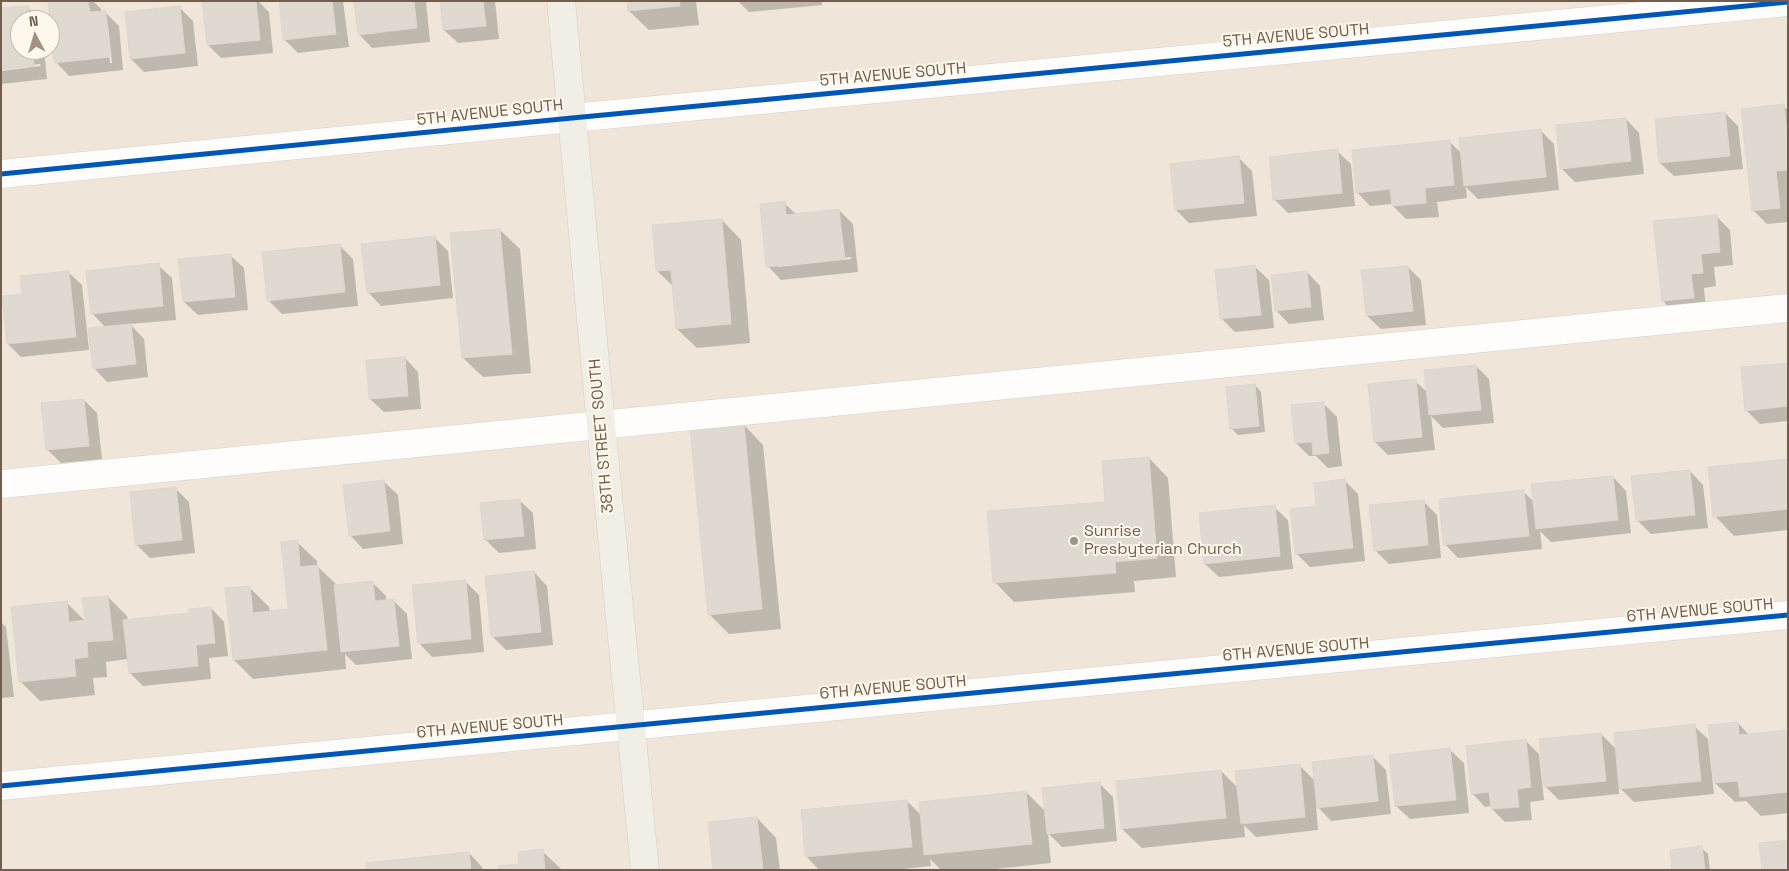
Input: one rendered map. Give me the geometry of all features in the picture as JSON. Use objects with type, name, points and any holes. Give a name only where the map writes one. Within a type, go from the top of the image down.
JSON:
[{"type":"main road","name":"38TH STREET SOUTH","points":[[561,1],[600,425],[645,870]]},
{"type":"street","name":"5TH AVENUE SOUTH","points":[[1,174],[1788,2]]},
{"type":"street","points":[[1,484],[1788,308]]},
{"type":"street","name":"6TH AVENUE SOUTH","points":[[1,786],[1788,615]]},
{"type":"shaded area","points":[[1,1],[1788,1],[1788,870],[1,870]]},
{"type":"building","points":[[48,1],[88,1],[90,12],[106,11],[110,57],[54,63],[54,60],[60,60],[60,10],[49,10]]},
{"type":"building","points":[[202,1],[256,1],[260,40],[207,45]]},
{"type":"building","points":[[279,1],[332,1],[336,34],[283,40]]},
{"type":"building","points":[[354,1],[414,1],[417,28],[358,35]]},
{"type":"building","points":[[440,1],[483,1],[486,26],[443,30]]},
{"type":"building","points":[[627,1],[679,1],[680,6],[628,11]]},
{"type":"building","points":[[28,6],[28,10],[10,10],[10,60],[34,60],[34,66],[1,69],[1,8]]},
{"type":"building","points":[[180,6],[185,53],[130,59],[125,12]]},
{"type":"building","points":[[1784,104],[1788,141],[1788,170],[1776,171],[1780,208],[1752,211],[1741,109]]},
{"type":"building","points":[[1725,112],[1730,156],[1659,163],[1655,119]]},
{"type":"building","points":[[1626,118],[1631,161],[1560,169],[1556,125]]},
{"type":"building","points":[[1541,129],[1546,177],[1464,186],[1459,138]]},
{"type":"building","points":[[1450,140],[1454,185],[1425,188],[1426,203],[1392,206],[1390,189],[1356,193],[1352,150]]},
{"type":"building","points":[[1338,149],[1342,193],[1273,200],[1269,157]]},
{"type":"building","points":[[1239,156],[1244,203],[1175,210],[1170,164]]},
{"type":"building","points":[[785,201],[786,215],[839,209],[845,259],[766,267],[760,204]]},
{"type":"building","points":[[1717,215],[1720,252],[1701,254],[1703,273],[1691,274],[1694,298],[1662,301],[1653,221]]},
{"type":"building","points":[[722,219],[731,324],[676,329],[671,270],[656,271],[652,225]]},
{"type":"building","points":[[500,229],[512,354],[462,358],[450,233]]},
{"type":"building","points":[[435,236],[440,285],[367,293],[361,244]]},
{"type":"building","points":[[340,244],[345,292],[267,301],[262,252]]},
{"type":"building","points":[[231,254],[235,297],[183,302],[178,259]]},
{"type":"building","points":[[159,263],[163,306],[91,314],[86,271]]},
{"type":"building","points":[[1255,265],[1261,315],[1220,319],[1215,270]]},
{"type":"building","points":[[1408,266],[1413,311],[1366,316],[1361,270]]},
{"type":"building","points":[[69,271],[76,337],[7,344],[2,296],[22,294],[20,276]]},
{"type":"building","points":[[1307,271],[1311,307],[1275,311],[1271,275]]},
{"type":"building","points":[[131,324],[136,364],[93,369],[88,328]]},
{"type":"building","points":[[405,357],[408,396],[369,399],[366,360]]},
{"type":"building","points":[[1788,363],[1788,406],[1745,411],[1741,367]]},
{"type":"building","points":[[1476,365],[1481,410],[1429,415],[1424,370]]},
{"type":"building","points":[[1416,379],[1422,437],[1374,442],[1368,384]]},
{"type":"building","points":[[1255,384],[1259,426],[1230,429],[1226,387]]},
{"type":"building","points":[[84,399],[89,446],[46,450],[41,403]]},
{"type":"building","points":[[1324,402],[1329,453],[1313,455],[1312,442],[1295,443],[1291,405]]},
{"type":"building","points":[[744,424],[762,609],[708,615],[690,429]]},
{"type":"building","points":[[1149,457],[1157,558],[1115,562],[1116,573],[993,583],[987,511],[1105,502],[1102,461]]},
{"type":"building","points":[[1788,459],[1788,509],[1713,517],[1708,467]]},
{"type":"building","points":[[1690,470],[1695,515],[1636,521],[1631,476]]},
{"type":"building","points":[[1613,476],[1618,520],[1536,529],[1531,484]]},
{"type":"building","points":[[1345,479],[1353,548],[1295,554],[1290,509],[1316,506],[1314,483]]},
{"type":"building","points":[[384,480],[390,531],[349,536],[343,485]]},
{"type":"building","points":[[176,487],[182,540],[135,545],[130,492]]},
{"type":"building","points":[[1524,490],[1529,536],[1443,545],[1439,499]]},
{"type":"building","points":[[520,499],[524,536],[484,540],[480,503]]},
{"type":"building","points":[[1424,500],[1428,545],[1374,551],[1369,505]]},
{"type":"building","points":[[1275,505],[1280,556],[1204,564],[1199,513]]},
{"type":"building","points":[[298,540],[300,567],[318,565],[327,650],[233,660],[225,588],[250,586],[253,613],[288,609],[281,542]]},
{"type":"building","points":[[534,571],[541,632],[491,637],[485,576]]},
{"type":"building","points":[[466,580],[471,639],[418,644],[412,585]]},
{"type":"building","points":[[373,581],[375,601],[394,599],[399,646],[341,652],[334,585]]},
{"type":"building","points":[[108,596],[113,640],[87,642],[88,657],[74,659],[76,676],[19,682],[11,607],[67,601],[69,622],[85,620],[82,598]]},
{"type":"building","points":[[211,607],[215,643],[196,645],[198,666],[129,673],[123,620],[189,613],[189,609]]},
{"type":"building","points":[[1738,722],[1739,735],[1788,730],[1788,792],[1740,797],[1738,781],[1714,783],[1708,725]]},
{"type":"building","points":[[1695,724],[1701,781],[1619,789],[1614,733]]},
{"type":"building","points":[[1601,733],[1606,781],[1544,787],[1539,739]]},
{"type":"building","points":[[1526,739],[1531,787],[1517,789],[1519,807],[1491,809],[1489,792],[1471,794],[1466,746]]},
{"type":"building","points":[[1450,748],[1456,800],[1395,806],[1389,755]]},
{"type":"building","points":[[1373,755],[1378,801],[1317,808],[1312,762]]},
{"type":"building","points":[[1300,764],[1305,817],[1241,824],[1235,771]]},
{"type":"building","points":[[1221,770],[1226,818],[1121,829],[1116,781]]},
{"type":"building","points":[[1100,782],[1104,828],[1047,834],[1042,788]]},
{"type":"building","points":[[1026,791],[1032,844],[924,855],[919,802]]},
{"type":"building","points":[[907,800],[912,847],[805,857],[801,810]]},
{"type":"building","points":[[757,817],[763,870],[713,870],[708,822]]},
{"type":"building","points":[[1788,840],[1788,870],[1762,870],[1759,843]]},
{"type":"building","points":[[1702,846],[1705,870],[1672,870],[1670,850]]},
{"type":"building","points":[[543,849],[545,870],[499,870],[498,866],[519,864],[518,852]]},
{"type":"building","points":[[469,852],[471,870],[367,870],[366,863]]},
{"type":"cycle path","points":[[1,174],[1788,2]]},
{"type":"cycle path","points":[[1,786],[1788,615]]},
{"type":"place","name":"Sunrise Presbyterian Church","points":[[1074,541]]}]
